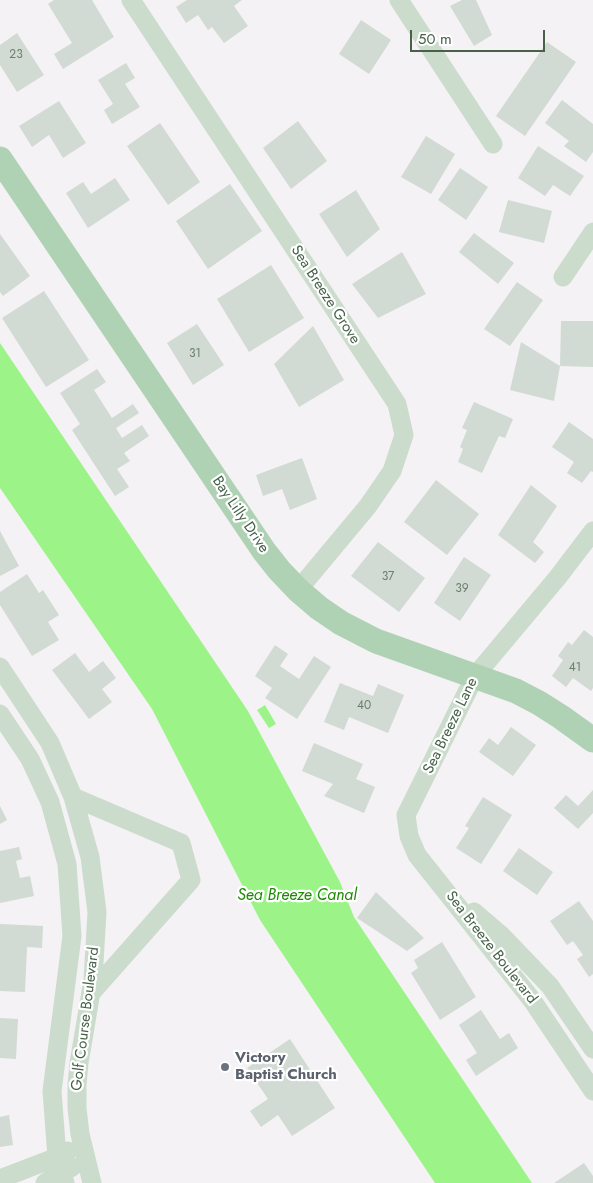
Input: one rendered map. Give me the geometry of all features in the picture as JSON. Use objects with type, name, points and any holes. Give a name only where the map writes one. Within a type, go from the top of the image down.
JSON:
[{"type":"main road","name":"Bay Lilly Drive","points":[[0,159],[264,551],[298,590],[341,623],[376,641],[516,691],[539,703],[593,740]]},
{"type":"street","name":"Sea Breeze Grove","points":[[131,0],[396,404],[404,436],[392,471],[368,506],[298,590]]},
{"type":"street","points":[[400,0],[493,144]]},
{"type":"street","points":[[563,277],[593,232]]},
{"type":"street","name":"Sea Breeze Lane","points":[[444,888],[417,855],[409,836],[406,815],[475,676],[558,577],[593,531]]},
{"type":"street","name":"Golf Course Boulevard","points":[[0,667],[50,743],[73,797],[90,857],[97,912],[92,992],[78,1062],[77,1108],[83,1150],[92,1183]]},
{"type":"street","name":"Golf Course Boulevard","points":[[0,714],[30,759],[50,802],[67,864],[72,936],[52,1091],[57,1174]]},
{"type":"street","points":[[30,759],[50,743]]},
{"type":"street","points":[[73,797],[181,843],[191,880],[92,992]]},
{"type":"street","name":"Sea Breeze Boulevard","points":[[444,888],[502,936],[550,986],[593,1049]]},
{"type":"street","name":"Sea Breeze Boulevard","points":[[444,888],[532,1000],[593,1092]]},
{"type":"street","points":[[0,1179],[57,1174],[83,1150]]},
{"type":"water","name":"Sea Breeze Canal","points":[[0,343],[248,711],[340,882],[354,917],[532,1183],[435,1183],[260,920],[152,709],[0,488]]},
{"type":"water","points":[[265,705],[276,724],[269,728],[257,710]]},
{"type":"building","points":[[54,0],[92,0],[114,37],[63,69],[54,54],[72,43],[48,4]]},
{"type":"building","points":[[187,0],[242,0],[234,6],[248,26],[224,43],[212,27],[208,30],[198,15],[186,23],[176,7]]},
{"type":"building","points":[[462,0],[476,0],[492,35],[474,46],[450,6]]},
{"type":"building","points":[[361,20],[391,40],[369,74],[339,54]]},
{"type":"building","points":[[17,33],[44,75],[17,92],[0,65],[0,45]]},
{"type":"building","points":[[547,42],[576,62],[525,136],[496,116]]},
{"type":"building","points":[[126,63],[135,78],[125,84],[140,107],[112,124],[104,110],[113,104],[98,80]]},
{"type":"building","points":[[562,100],[593,124],[593,152],[586,162],[564,146],[569,141],[545,123]]},
{"type":"building","points":[[59,101],[86,143],[63,158],[49,135],[32,147],[19,126]]},
{"type":"building","points":[[298,121],[327,161],[291,189],[263,148]]},
{"type":"building","points":[[160,123],[200,182],[168,205],[127,146]]},
{"type":"building","points":[[426,136],[455,154],[431,194],[401,177]]},
{"type":"building","points":[[538,146],[584,176],[570,196],[553,185],[545,196],[518,178]]},
{"type":"building","points":[[460,168],[488,187],[466,220],[438,200]]},
{"type":"building","points":[[115,178],[130,200],[88,228],[66,193],[83,182],[91,194]]},
{"type":"building","points":[[230,184],[262,231],[208,269],[176,221]]},
{"type":"building","points":[[356,190],[380,229],[347,257],[319,214]]},
{"type":"building","points":[[508,200],[552,211],[544,243],[499,232]]},
{"type":"building","points":[[474,233],[514,263],[498,284],[459,252]]},
{"type":"building","points":[[0,234],[30,276],[3,296],[0,292]]},
{"type":"building","points":[[402,252],[426,294],[378,318],[352,284]]},
{"type":"building","points":[[271,265],[304,318],[249,352],[217,299]]},
{"type":"building","points":[[517,282],[543,300],[510,346],[484,329]]},
{"type":"building","points":[[44,291],[89,360],[46,387],[2,318]]},
{"type":"building","points":[[561,321],[593,321],[593,367],[560,366]]},
{"type":"building","points":[[197,324],[224,365],[193,385],[167,343]]},
{"type":"building","points":[[313,326],[344,380],[299,407],[274,364]]},
{"type":"building","points":[[521,342],[560,366],[554,401],[510,390]]},
{"type":"building","points":[[97,369],[106,382],[94,390],[112,418],[133,404],[139,413],[116,428],[122,438],[142,425],[149,436],[124,453],[130,461],[117,469],[129,487],[115,496],[72,430],[80,424],[60,393]]},
{"type":"building","points":[[474,402],[513,419],[505,438],[499,436],[482,473],[458,462],[463,449],[460,447],[467,430],[462,428]]},
{"type":"building","points":[[569,422],[593,439],[593,472],[591,471],[582,483],[567,473],[574,462],[552,447]]},
{"type":"building","points":[[302,458],[317,499],[290,510],[282,489],[263,496],[256,475]]},
{"type":"building","points":[[436,480],[479,514],[447,555],[404,522]]},
{"type":"building","points":[[531,485],[557,506],[533,542],[544,552],[535,563],[498,535]]},
{"type":"building","points":[[0,531],[19,566],[0,576]]},
{"type":"building","points":[[378,542],[425,578],[399,612],[351,576]]},
{"type":"building","points":[[464,557],[491,575],[460,621],[434,603]]},
{"type":"building","points":[[27,574],[39,593],[43,590],[59,615],[48,622],[59,640],[32,656],[0,605],[0,592]]},
{"type":"building","points":[[584,630],[593,637],[593,688],[591,691],[573,678],[566,687],[552,676],[563,660],[558,656],[568,642],[572,645]]},
{"type":"building","points":[[275,645],[288,654],[280,666],[299,679],[314,656],[331,667],[297,719],[265,698],[272,688],[255,676]]},
{"type":"building","points":[[75,653],[89,672],[103,661],[116,678],[102,689],[112,702],[89,719],[52,670]]},
{"type":"building","points":[[340,683],[373,696],[378,684],[404,695],[388,733],[349,717],[344,730],[324,722]]},
{"type":"building","points":[[511,727],[536,745],[513,776],[479,752],[489,738],[498,745]]},
{"type":"building","points":[[314,743],[363,764],[356,779],[375,787],[364,813],[324,796],[333,784],[302,771]]},
{"type":"building","points":[[593,790],[593,813],[578,829],[554,808],[566,795],[578,806]]},
{"type":"building","points":[[483,797],[512,815],[481,864],[456,848],[469,828],[465,826]]},
{"type":"building","points":[[0,806],[7,820],[0,824]]},
{"type":"building","points":[[19,847],[22,859],[16,861],[20,878],[30,876],[34,896],[0,903],[0,851]]},
{"type":"building","points":[[519,848],[553,872],[537,895],[503,871]]},
{"type":"building","points":[[376,892],[424,938],[407,951],[357,918]]},
{"type":"building","points":[[579,901],[593,921],[593,974],[589,977],[577,959],[583,955],[573,941],[567,945],[550,921]]},
{"type":"building","points":[[0,924],[43,926],[42,948],[27,947],[25,992],[0,991]]},
{"type":"building","points":[[442,942],[476,997],[440,1020],[411,973],[418,968],[414,960]]},
{"type":"building","points":[[481,1010],[500,1039],[509,1033],[518,1048],[476,1076],[466,1060],[477,1053],[459,1025]]},
{"type":"building","points":[[0,1018],[18,1019],[16,1059],[0,1058]]},
{"type":"building","points":[[290,1039],[335,1108],[292,1136],[278,1115],[261,1127],[250,1111],[268,1099],[247,1068]]},
{"type":"building","points":[[9,1115],[13,1145],[0,1147],[0,1117]]},
{"type":"building","points":[[584,1163],[593,1176],[593,1183],[554,1183]]},
{"type":"place","name":"Victory Baptist Church","points":[[225,1067]]}]
